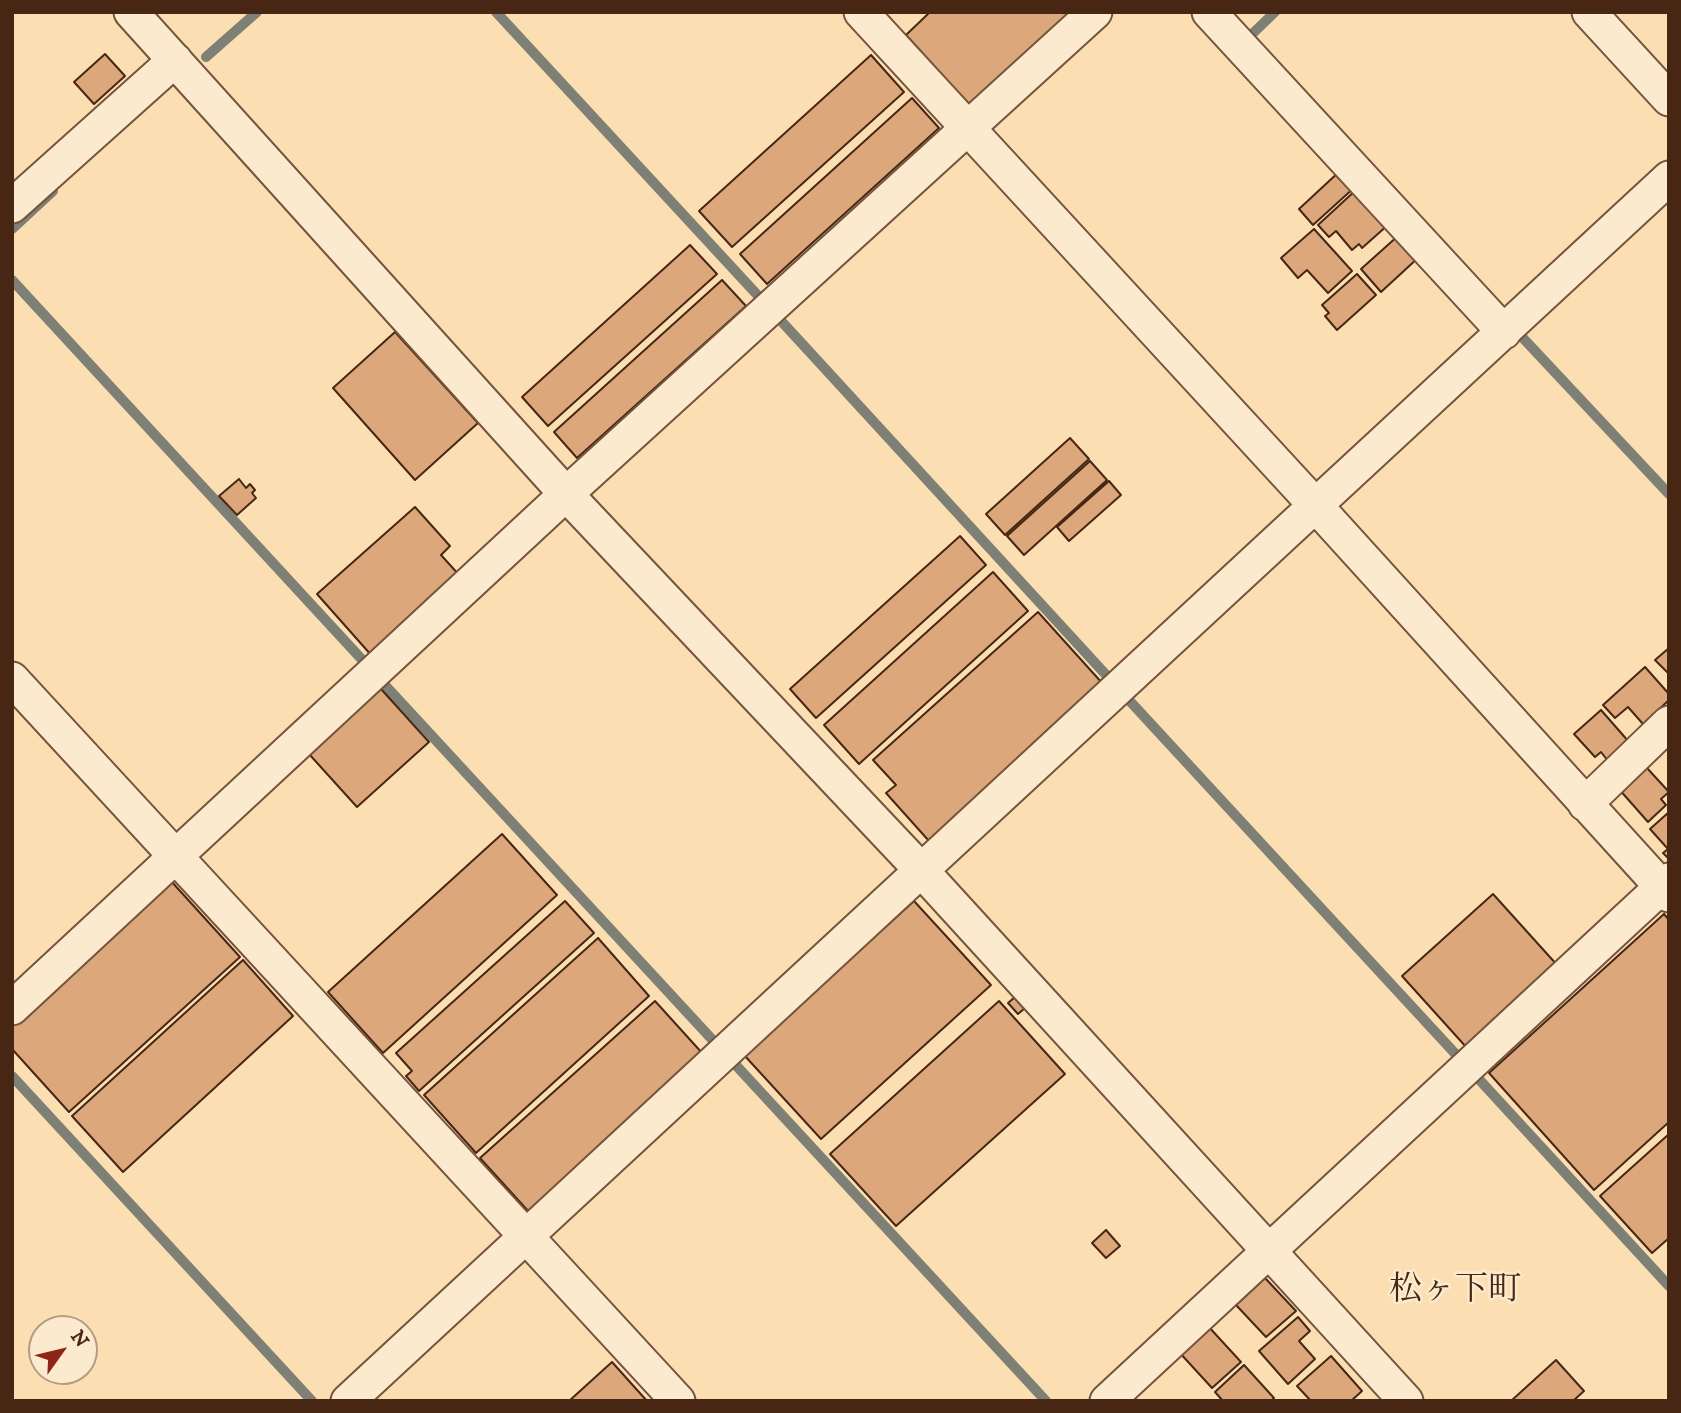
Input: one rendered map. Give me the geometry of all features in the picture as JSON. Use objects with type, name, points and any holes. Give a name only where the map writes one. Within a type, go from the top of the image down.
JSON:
[{"type":"street","points":[[131,12],[566,494],[921,870],[1406,1401]]},
{"type":"street","points":[[861,12],[1316,506],[1585,804],[1666,887],[1107,1401]]},
{"type":"street","points":[[12,1008],[566,494],[1095,12]]},
{"type":"street","points":[[1209,12],[1504,332]]},
{"type":"street","points":[[1589,12],[1669,99]]},
{"type":"street","points":[[12,206],[175,60]]},
{"type":"street","points":[[348,1401],[1669,178]]},
{"type":"street","points":[[12,679],[678,1401]]},
{"type":"street","points":[[1585,804],[1669,723]]},
{"type":"building","points":[[930,12],[1071,12],[969,105],[906,35]]},
{"type":"building","points":[[105,54],[125,76],[94,104],[74,82]]},
{"type":"building","points":[[871,55],[904,92],[732,247],[699,211]]},
{"type":"building","points":[[912,98],[939,128],[767,284],[740,254]]},
{"type":"building","points":[[1341,170],[1356,186],[1313,225],[1299,209]]},
{"type":"building","points":[[1357,189],[1389,224],[1362,248],[1359,244],[1352,250],[1336,231],[1329,237],[1318,225]]},
{"type":"building","points":[[1314,229],[1352,271],[1328,293],[1307,270],[1298,278],[1281,258]]},
{"type":"building","points":[[1399,235],[1419,257],[1381,292],[1361,269]]},
{"type":"building","points":[[690,245],[717,274],[548,426],[522,397]]},
{"type":"building","points":[[1357,274],[1376,295],[1337,330],[1325,316],[1329,313],[1322,305]]},
{"type":"building","points":[[722,280],[746,306],[577,458],[554,432]]},
{"type":"building","points":[[395,332],[478,423],[415,480],[333,388]]},
{"type":"building","points":[[1070,438],[1089,459],[1005,535],[986,514]]},
{"type":"building","points":[[1090,461],[1107,480],[1024,555],[1007,536]]},
{"type":"building","points":[[239,479],[246,488],[250,484],[255,490],[252,493],[256,498],[237,515],[219,496]]},
{"type":"building","points":[[1109,481],[1121,495],[1069,541],[1057,527]]},
{"type":"building","points":[[415,507],[450,546],[441,555],[460,576],[372,656],[317,594]]},
{"type":"building","points":[[960,536],[986,565],[816,718],[790,689]]},
{"type":"building","points":[[993,572],[1028,611],[859,764],[824,725]]},
{"type":"building","points":[[1038,612],[1103,684],[929,841],[886,793],[896,785],[873,760]]},
{"type":"building","points":[[1669,648],[1669,674],[1655,660]]},
{"type":"building","points":[[1645,667],[1669,694],[1669,700],[1643,724],[1628,707],[1615,718],[1603,705]]},
{"type":"building","points":[[381,689],[429,742],[357,807],[309,754]]},
{"type":"building","points":[[1601,710],[1629,742],[1608,761],[1601,752],[1595,757],[1574,734]]},
{"type":"building","points":[[1647,768],[1669,792],[1661,799],[1666,805],[1648,822],[1618,788],[1633,781]]},
{"type":"building","points":[[1669,812],[1669,859],[1663,853],[1668,849],[1650,829]]},
{"type":"building","points":[[502,834],[557,895],[383,1053],[328,992]]},
{"type":"building","points":[[171,881],[240,957],[69,1112],[12,1049],[12,1025]]},
{"type":"building","points":[[1493,894],[1558,966],[1467,1048],[1402,976]]},
{"type":"building","points":[[565,901],[594,933],[419,1091],[406,1076],[412,1071],[396,1053]]},
{"type":"building","points":[[914,901],[991,985],[821,1139],[744,1055]]},
{"type":"building","points":[[1664,914],[1669,920],[1669,1122],[1594,1190],[1489,1073]]},
{"type":"building","points":[[598,938],[649,996],[476,1153],[424,1095]]},
{"type":"building","points":[[243,960],[293,1016],[123,1172],[72,1116]]},
{"type":"building","points":[[1015,997],[1025,1008],[1018,1014],[1008,1003]]},
{"type":"building","points":[[655,1001],[703,1054],[529,1212],[480,1158]]},
{"type":"building","points":[[999,1001],[1065,1074],[896,1226],[830,1154]]},
{"type":"building","points":[[1669,1134],[1669,1238],[1652,1253],[1600,1196]]},
{"type":"building","points":[[1106,1230],[1120,1246],[1106,1258],[1092,1243]]},
{"type":"building","points":[[1265,1278],[1296,1311],[1266,1337],[1236,1305]]},
{"type":"building","points":[[1298,1317],[1310,1331],[1299,1341],[1315,1359],[1288,1384],[1259,1351]]},
{"type":"building","points":[[1208,1326],[1241,1362],[1212,1388],[1179,1352]]},
{"type":"building","points":[[1331,1356],[1362,1391],[1351,1401],[1311,1401],[1297,1386]]},
{"type":"building","points":[[1556,1360],[1584,1391],[1573,1401],[1511,1401]]},
{"type":"building","points":[[612,1362],[647,1401],[569,1401]]},
{"type":"building","points":[[1244,1365],[1274,1398],[1271,1401],[1223,1401],[1215,1392]]},
{"type":"waterway","points":[[206,57],[257,12]]},
{"type":"waterway","points":[[496,12],[762,300]]},
{"type":"waterway","points":[[1249,37],[1275,12]]},
{"type":"waterway","points":[[12,229],[53,191]]},
{"type":"waterway","points":[[12,280],[367,665]]},
{"type":"waterway","points":[[783,323],[1108,677]]},
{"type":"waterway","points":[[1522,337],[1669,494]]},
{"type":"waterway","points":[[383,683],[720,1048]]},
{"type":"waterway","points":[[1127,698],[1462,1061]]},
{"type":"waterway","points":[[732,1061],[1046,1401]]},
{"type":"waterway","points":[[1475,1075],[1669,1286]]},
{"type":"waterway","points":[[12,1076],[312,1401]]},
{"type":"district","name":"松ヶ下町","points":[[1455,1292]]}]
